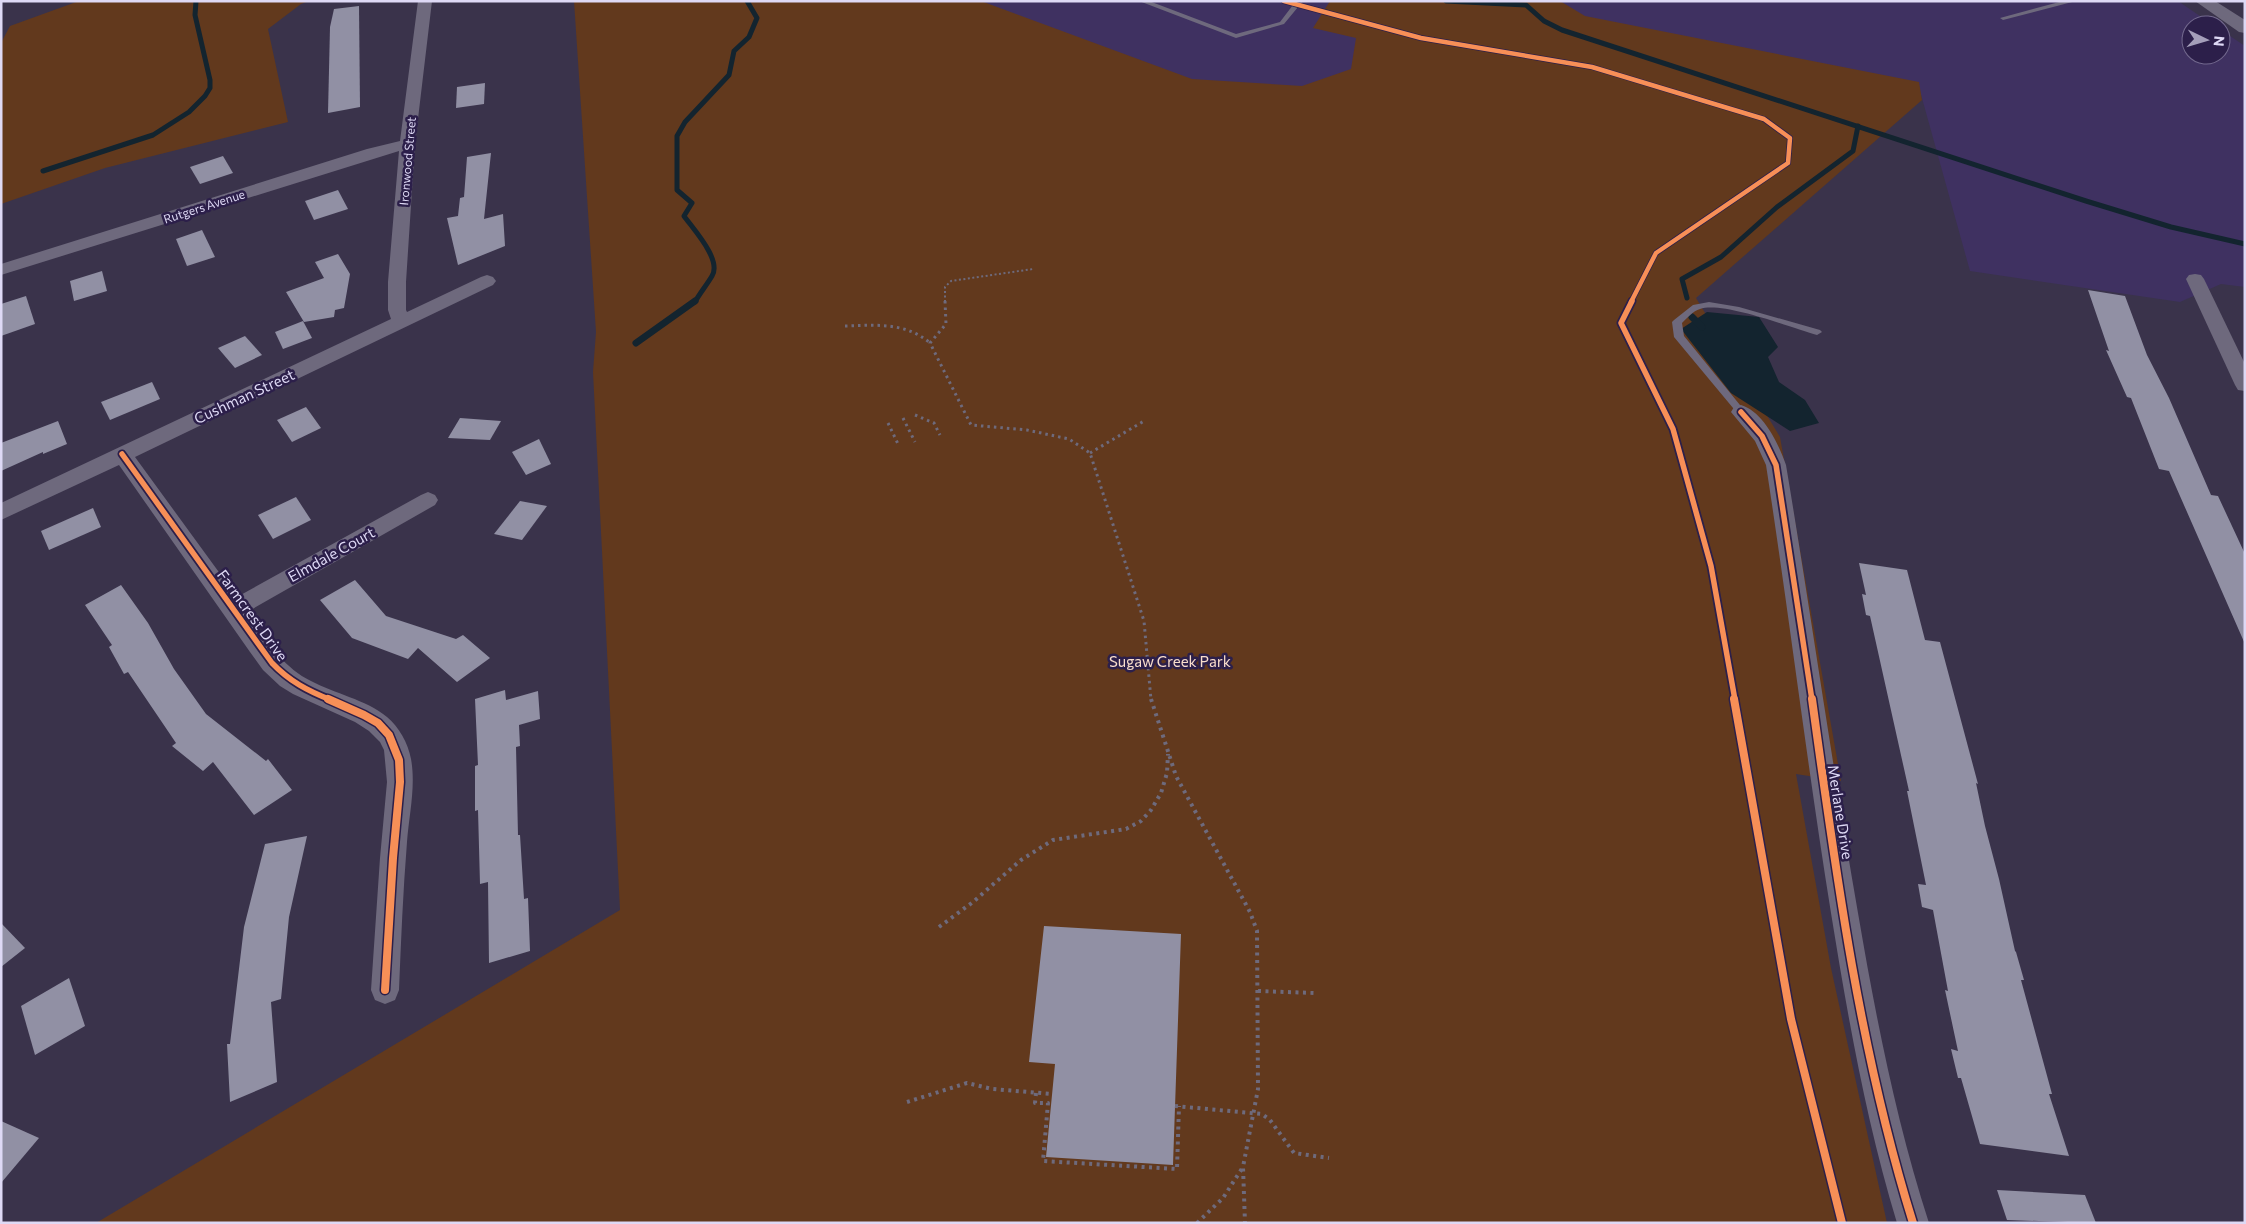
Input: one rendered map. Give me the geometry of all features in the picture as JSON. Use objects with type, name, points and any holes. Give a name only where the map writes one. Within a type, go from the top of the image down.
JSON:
[{"type":"street","name":"Ironwood Street","points":[[401,322],[397,310],[397,282],[408,144],[425,1]]},
{"type":"street","points":[[2203,1],[2245,28]]},
{"type":"street","name":"Rutgers Avenue","points":[[1,270],[373,152],[408,144]]},
{"type":"street","points":[[2195,279],[2245,385]]},
{"type":"street","name":"Cushman Street","points":[[1,512],[487,281]]},
{"type":"street","name":"Merlane Drive","points":[[1741,412],[1759,429],[1770,447],[1776,465],[1803,633],[1828,816],[1865,1035],[1895,1166],[1912,1223]]},
{"type":"street","name":"Farmcrest Drive","points":[[122,454],[234,609],[265,657],[286,679],[300,688],[361,712],[382,727],[396,747],[400,770],[385,990]]},
{"type":"street","name":"Elmdale Court","points":[[234,609],[428,500]]},
{"type":"lane","points":[[1142,1],[1236,36],[1282,23],[1300,1]]},
{"type":"lane","points":[[2003,18],[2073,1]]},
{"type":"lane","points":[[1741,412],[1679,336],[1676,322],[1699,306],[1738,308],[1817,332]]},
{"type":"path","points":[[930,343],[946,324],[945,287],[951,281],[1033,269]]},
{"type":"path","points":[[845,326],[888,326],[912,330],[922,335],[930,343],[971,425],[1027,430],[1069,439],[1090,453],[1144,621],[1149,694],[1176,776],[1252,918],[1257,931],[1258,1089],[1254,1114],[1243,1166],[1235,1184],[1221,1202],[1197,1223]]},
{"type":"path","points":[[915,415],[934,423],[940,434]]},
{"type":"path","points":[[903,418],[915,442]]},
{"type":"path","points":[[1090,453],[1144,421]]},
{"type":"path","points":[[888,423],[899,446]]},
{"type":"path","points":[[939,927],[973,902],[1021,860],[1053,840],[1126,829],[1141,821],[1151,810],[1161,793],[1167,773],[1168,752]]},
{"type":"path","points":[[1258,991],[1314,993]]},
{"type":"path","points":[[907,1102],[967,1084],[992,1089],[1052,1094]]},
{"type":"path","points":[[1036,1092],[1035,1103],[1048,1104],[1043,1161],[1177,1169],[1177,1106],[1262,1114],[1270,1120],[1294,1153],[1329,1158]]},
{"type":"path","points":[[1243,1166],[1245,1223]]},
{"type":"shaded area","points":[[879,1],[2178,1],[2198,15],[2181,15],[2181,65],[2231,65],[2231,37],[2245,46],[2245,287],[2221,284],[2180,302],[1970,271],[1920,91],[1266,108]]},
{"type":"green space","points":[[79,1],[309,1],[301,4],[268,29],[288,122],[105,168],[1,204],[1,43],[10,26]]},
{"type":"green space","name":"Sugaw Creek Park","points":[[574,1],[981,1],[1192,79],[1302,86],[1351,69],[1356,38],[1313,28],[1330,1],[1560,1],[1585,16],[1919,82],[1922,100],[1696,298],[1780,437],[1841,781],[1796,774],[1831,968],[1887,1223],[96,1223],[620,910],[593,372],[596,332]]},
{"type":"water","points":[[1707,312],[1759,317],[1778,347],[1768,357],[1779,382],[1805,400],[1819,423],[1790,431],[1731,393],[1681,329]]},
{"type":"building","points":[[359,6],[360,107],[328,113],[330,27],[334,9]]},
{"type":"building","points":[[485,83],[484,104],[456,108],[457,87]]},
{"type":"building","points":[[491,153],[484,219],[503,214],[505,246],[458,265],[447,218],[458,216],[460,198],[464,197],[467,157]]},
{"type":"building","points":[[223,156],[233,173],[200,184],[190,167]]},
{"type":"building","points":[[338,190],[348,209],[314,220],[305,201]]},
{"type":"building","points":[[202,230],[215,257],[187,266],[176,239]]},
{"type":"building","points":[[338,254],[350,274],[344,308],[335,310],[334,317],[304,322],[286,292],[324,278],[315,262]]},
{"type":"building","points":[[102,271],[107,291],[74,301],[70,281]]},
{"type":"building","points":[[2088,290],[2125,296],[2147,355],[2169,398],[2211,495],[2218,496],[2245,554],[2245,644],[2169,471],[2159,469],[2131,398],[2127,397],[2106,350],[2109,351]]},
{"type":"building","points":[[26,296],[35,324],[1,336],[1,304]]},
{"type":"building","points":[[303,321],[312,338],[283,349],[275,332]]},
{"type":"building","points":[[245,336],[262,355],[235,368],[218,348]]},
{"type":"building","points":[[152,382],[160,399],[110,420],[101,402]]},
{"type":"building","points":[[306,407],[321,428],[292,442],[277,420]]},
{"type":"building","points":[[460,418],[501,421],[490,440],[448,438]]},
{"type":"building","points":[[58,421],[67,444],[43,454],[43,452],[1,471],[1,443]]},
{"type":"building","points":[[539,439],[551,464],[526,475],[512,452]]},
{"type":"building","points":[[296,497],[311,520],[273,539],[258,515]]},
{"type":"building","points":[[520,501],[547,506],[522,540],[494,534]]},
{"type":"building","points":[[93,508],[101,527],[49,550],[41,531]]},
{"type":"building","points":[[1859,563],[1907,570],[1925,640],[1940,642],[1978,784],[1976,783],[1985,826],[2015,951],[2024,980],[2021,980],[2052,1094],[2049,1094],[2069,1156],[1980,1144],[1961,1078],[1958,1078],[1951,1049],[1958,1051],[1945,990],[1948,991],[1933,910],[1922,907],[1918,884],[1926,885],[1907,791],[1909,791],[1870,616],[1866,615],[1862,594],[1866,595]]},
{"type":"building","points":[[355,580],[386,616],[456,639],[463,635],[490,658],[457,682],[418,648],[408,659],[352,638],[320,600]]},
{"type":"building","points":[[121,585],[148,623],[174,669],[206,714],[266,761],[268,759],[292,790],[254,815],[213,762],[203,771],[172,746],[176,743],[128,672],[124,674],[109,647],[112,645],[85,605]]},
{"type":"building","points":[[505,690],[506,700],[538,691],[540,719],[519,725],[520,746],[516,747],[518,835],[520,835],[524,899],[528,898],[530,951],[489,963],[488,882],[480,884],[478,810],[475,811],[475,766],[478,765],[475,699]]},
{"type":"building","points":[[307,836],[289,917],[281,999],[271,1002],[277,1082],[230,1102],[227,1044],[230,1044],[244,927],[265,844]]},
{"type":"building","points":[[1,923],[25,948],[1,967]]},
{"type":"building","points":[[1044,926],[1181,934],[1173,1165],[1046,1157],[1055,1064],[1029,1062]]},
{"type":"building","points":[[69,978],[85,1026],[35,1055],[21,1006]]},
{"type":"building","points":[[1,1121],[39,1138],[1,1183]]},
{"type":"building","points":[[1997,1190],[2085,1195],[2096,1223],[2007,1220]]},
{"type":"waterway","points":[[43,171],[153,135],[189,112],[205,96],[210,88],[210,80],[195,15],[196,1]]},
{"type":"waterway","points":[[695,302],[712,276],[714,269],[706,245],[684,216],[692,203],[677,190],[677,136],[685,122],[729,75],[734,51],[749,37],[757,18],[747,1]]},
{"type":"waterway","points":[[1446,1],[1526,5],[1544,21],[1562,30],[1858,127]]},
{"type":"waterway","points":[[1687,298],[1682,279],[1721,257],[1777,207],[1853,151],[1858,127]]},
{"type":"waterway","points":[[1858,127],[2171,227],[2245,244]]},
{"type":"waterway","points":[[636,343],[695,301]]},
{"type":"waterway","points":[[1692,317],[1702,327]]},
{"type":"cycle path","points":[[1284,1],[1421,38],[1592,67],[1764,119],[1790,138],[1788,163],[1656,253],[1621,323],[1673,429],[1711,566],[1791,1019],[1842,1223]]},
{"type":"cycle path","points":[[1741,412],[1762,436],[1776,465],[1803,633],[1828,816],[1865,1035],[1895,1165],[1913,1223]]},
{"type":"cycle path","points":[[122,454],[258,645],[279,671],[301,687],[348,707],[378,723],[389,735],[396,749],[399,760],[400,782],[395,828],[385,990]]}]
